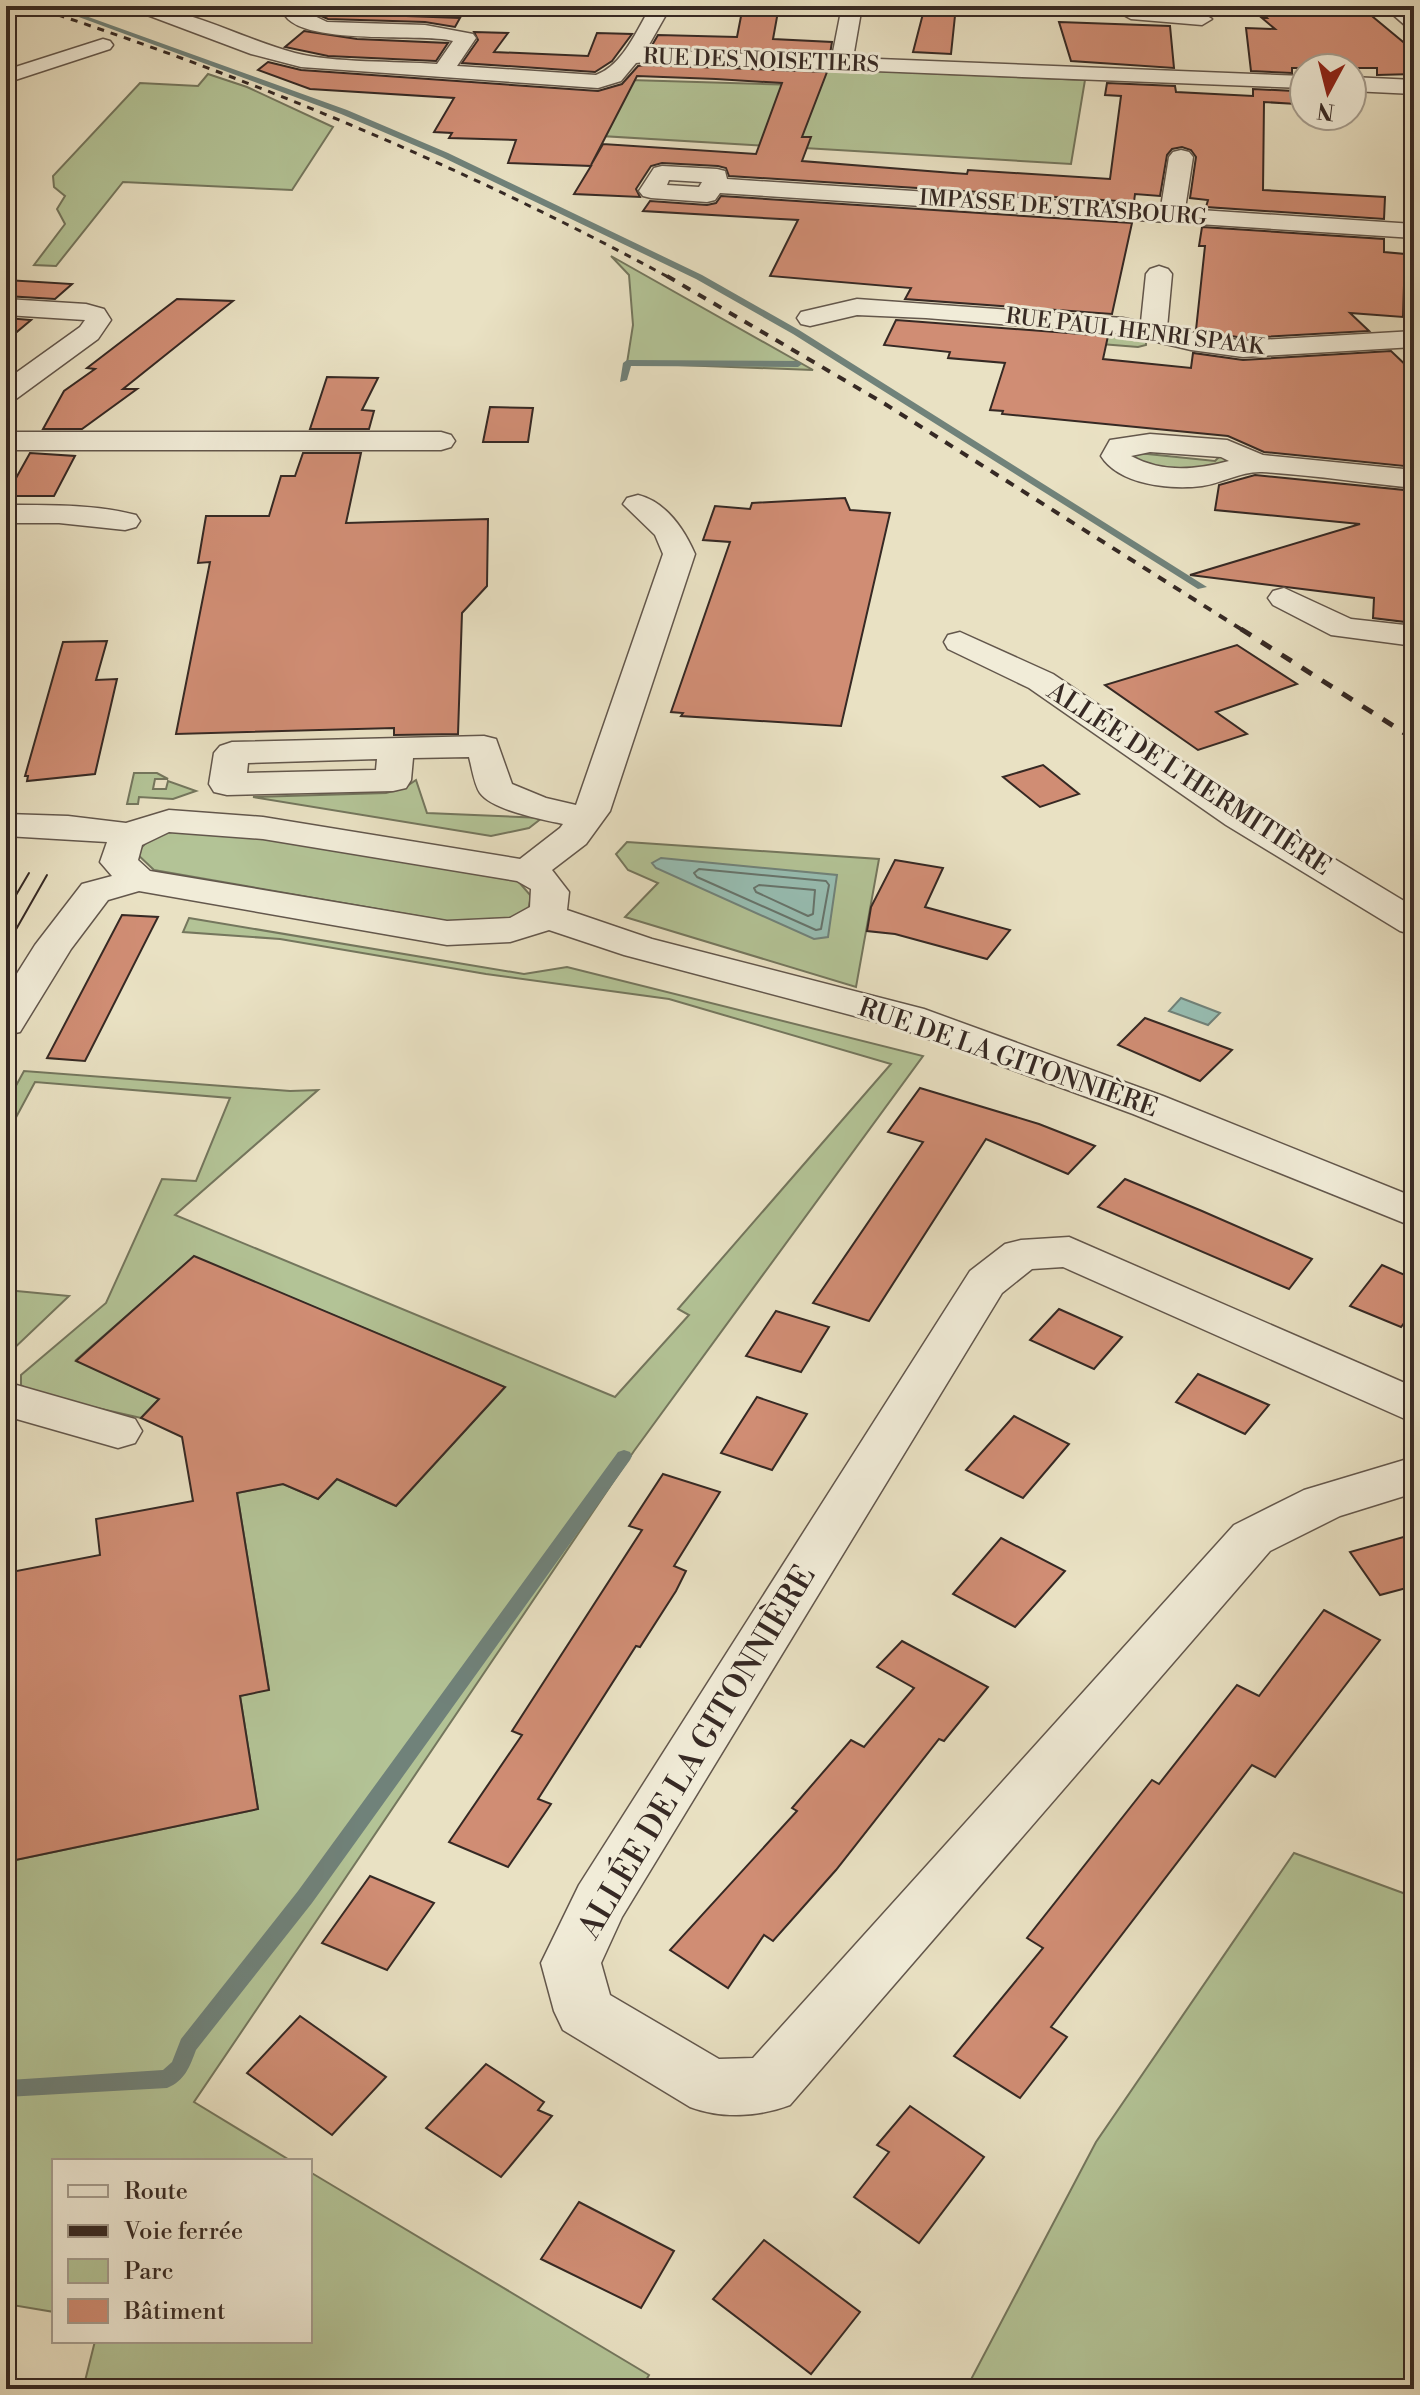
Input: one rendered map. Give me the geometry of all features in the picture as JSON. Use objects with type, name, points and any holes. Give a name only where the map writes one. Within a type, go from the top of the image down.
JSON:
[{"type":"street","name":"RUE DES NOISETIERS","points":[[141,6],[279,56],[352,66],[442,72],[598,82],[613,76],[635,56],[1208,71],[1288,80]]},
{"type":"street","points":[[292,6],[292,12],[300,19],[323,26],[446,33],[466,38],[442,72]]},
{"type":"street","points":[[635,56],[634,52],[661,6]]},
{"type":"street","points":[[841,63],[852,6]]},
{"type":"street","points":[[1117,6],[1131,13],[1203,20]]},
{"type":"street","points":[[1393,6],[1414,23]]},
{"type":"street","points":[[6,77],[103,45]]},
{"type":"street","points":[[1368,85],[1414,87]]},
{"type":"street","points":[[1172,215],[1181,157]]},
{"type":"street","name":"IMPASSE DE STRASBOURG","points":[[713,185],[1414,231]]},
{"type":"street","points":[[1153,332],[1159,274]]},
{"type":"street","points":[[6,307],[86,312],[95,315],[98,320],[89,333],[6,393]]},
{"type":"street","name":"RUE PAUL HENRI SPAAK","points":[[810,318],[840,309],[881,308],[1058,320],[1153,332],[1204,345],[1258,349],[1414,339]]},
{"type":"street","points":[[6,441],[441,441]]},
{"type":"street","points":[[1257,463],[1414,479]]},
{"type":"street","points":[[527,871],[573,836],[592,811],[679,554],[669,531],[638,504]]},
{"type":"street","points":[[6,514],[59,514],[125,521]]},
{"type":"street","points":[[1284,598],[1343,628],[1414,636]]},
{"type":"street","name":"ALLÉE DE L'HERMITIÈRE","points":[[960,642],[1041,681],[1239,817],[1414,923]]},
{"type":"street","points":[[396,748],[484,746],[496,790],[535,807],[586,818]]},
{"type":"street","points":[[6,825],[68,827],[129,834],[169,821],[212,822],[527,871],[542,879],[551,890],[552,903],[546,916],[532,924],[490,932],[447,933],[138,880],[95,892],[54,945],[6,1023]]},
{"type":"street","points":[[129,834],[121,848],[119,862],[138,880]]},
{"type":"street","name":"RUE DE LA GITONNIÈRE","points":[[546,916],[638,947],[910,1018],[1148,1105],[1414,1213]]},
{"type":"street","name":"ALLÉE DE LA GITONNIÈRE","points":[[1414,1406],[1069,1252],[1021,1255],[986,1282],[600,1902],[571,1963],[584,2011],[712,2087],[768,2085],[1252,1538],[1322,1503],[1414,1475]]},
{"type":"street","points":[[6,1399],[118,1431]]},
{"type":"green space","points":[[806,68],[1085,80],[1071,164],[585,135],[630,80],[797,85]]},
{"type":"green space","points":[[208,74],[247,87],[333,127],[292,190],[123,182],[56,266],[34,265],[65,224],[57,209],[65,196],[54,187],[53,176],[140,83],[198,86]]},
{"type":"green space","points":[[611,256],[813,370],[627,363],[633,325],[629,275]]},
{"type":"green space","points":[[1061,325],[1146,338],[1146,345],[1063,341],[1058,338]]},
{"type":"green space","points":[[1128,452],[1215,461],[1223,453],[1234,461],[1205,475],[1139,467]]},
{"type":"green space","points":[[134,773],[157,773],[168,779],[155,779],[153,789],[166,789],[168,781],[196,791],[173,799],[139,797],[138,804],[127,804]]},
{"type":"green space","points":[[416,780],[427,813],[542,818],[529,828],[491,836],[253,797],[386,793],[404,788]]},
{"type":"green space","points":[[203,828],[518,881],[531,896],[528,911],[514,920],[458,923],[154,870],[136,853],[156,833]]},
{"type":"green space","points":[[627,842],[879,859],[856,987],[625,917],[658,883],[628,870],[616,854]]},
{"type":"green space","points":[[189,918],[524,974],[567,967],[923,1056],[634,1451],[194,2102],[288,2159],[52,2159],[52,2312],[6,2304],[6,1862],[258,1809],[240,1696],[269,1689],[237,1493],[283,1484],[318,1499],[337,1479],[396,1506],[505,1387],[194,1257],[76,1360],[159,1399],[141,1418],[31,1393],[21,1385],[21,1375],[106,1303],[162,1179],[196,1181],[230,1098],[35,1082],[6,1136],[6,1104],[24,1071],[290,1091],[318,1090],[175,1215],[615,1397],[689,1315],[678,1309],[891,1064],[669,999],[486,974],[280,939],[183,932]]},
{"type":"green space","points":[[6,1290],[69,1296],[6,1356]]},
{"type":"green space","points":[[1294,1853],[1414,1897],[1414,2389],[966,2389],[1096,2142]]},
{"type":"green space","points":[[312,2173],[649,2375],[641,2389],[83,2389],[94,2343],[312,2343]]},
{"type":"water","points":[[661,858],[837,875],[828,937],[814,939],[656,868],[652,863]]},
{"type":"water","points":[[1181,998],[1220,1013],[1208,1025],[1169,1011]]},
{"type":"building","points":[[743,6],[779,6],[773,39],[832,42],[830,54],[651,47],[658,35],[737,37]]},
{"type":"building","points":[[925,6],[956,6],[951,54],[913,52]]},
{"type":"building","points":[[1361,7],[1414,51],[1414,74],[1377,75],[1377,68],[1368,68],[1368,52],[1288,52],[1288,73],[1251,71],[1246,28],[1275,29],[1262,18],[1267,18],[1261,12]]},
{"type":"building","points":[[325,13],[460,18],[455,27],[425,22],[328,19],[321,16]]},
{"type":"building","points":[[1059,22],[1170,26],[1174,68],[1071,61]]},
{"type":"building","points":[[304,31],[357,39],[448,43],[436,61],[328,56],[285,47]]},
{"type":"building","points":[[474,32],[508,33],[494,52],[588,56],[597,33],[632,34],[612,61],[595,72],[462,63],[478,40]]},
{"type":"building","points":[[268,62],[301,70],[598,91],[622,84],[638,66],[645,65],[827,72],[802,137],[811,137],[802,161],[967,174],[968,170],[1110,179],[1121,96],[1105,95],[1107,83],[1175,86],[1176,92],[1253,96],[1253,89],[1288,91],[1288,104],[1264,102],[1263,190],[1385,197],[1384,219],[1206,207],[1208,200],[1190,198],[1196,157],[1191,150],[1182,147],[1172,149],[1167,155],[1160,196],[1135,194],[1134,202],[729,176],[726,168],[718,166],[662,163],[651,166],[636,189],[640,197],[574,194],[591,166],[508,163],[516,140],[449,138],[452,133],[434,132],[454,98],[310,89],[258,70]],"holes":[[[637,76],[782,83],[756,154],[603,144],[591,165]]]},
{"type":"building","points":[[721,196],[1132,223],[1112,314],[905,299],[911,288],[770,276],[798,220],[643,211],[650,201],[707,205],[716,203]]},
{"type":"building","points":[[1202,227],[1384,239],[1384,252],[1405,254],[1403,317],[1350,313],[1369,331],[1243,338],[1196,330],[1205,246],[1199,246]]},
{"type":"building","points":[[6,280],[72,284],[55,299],[6,296]]},
{"type":"building","points":[[177,299],[233,301],[123,389],[137,389],[82,429],[43,429],[64,391],[95,369],[87,368]]},
{"type":"building","points":[[6,318],[31,320],[6,341]]},
{"type":"building","points":[[896,320],[1108,336],[1103,359],[1191,368],[1193,353],[1243,360],[1391,351],[1414,373],[1414,467],[1264,452],[1228,436],[1002,414],[1003,411],[990,410],[1005,363],[948,358],[950,352],[884,345]]},
{"type":"building","points":[[327,377],[378,378],[362,410],[374,411],[369,429],[310,429]]},
{"type":"building","points":[[490,407],[533,408],[528,442],[483,442]]},
{"type":"building","points":[[30,453],[75,456],[54,496],[6,496]]},
{"type":"building","points":[[303,453],[361,453],[346,523],[488,519],[487,586],[462,613],[458,734],[394,735],[394,728],[176,734],[210,562],[198,563],[206,516],[269,516],[281,476],[295,476]]},
{"type":"building","points":[[1255,475],[1414,491],[1414,623],[1373,618],[1374,598],[1190,575],[1360,524],[1215,510],[1219,485]]},
{"type":"building","points":[[845,498],[850,510],[890,513],[841,726],[681,716],[683,713],[671,712],[730,542],[703,540],[715,506],[750,509],[752,503]]},
{"type":"building","points":[[107,641],[96,680],[117,679],[95,774],[27,781],[28,776],[25,776],[63,642]]},
{"type":"building","points":[[1237,645],[1297,684],[1216,712],[1247,734],[1198,750],[1105,685]]},
{"type":"building","points":[[1043,765],[1079,794],[1040,807],[1003,777]]},
{"type":"building","points":[[895,860],[943,868],[925,907],[1010,930],[987,959],[895,934],[867,931],[871,907]]},
{"type":"building","points":[[122,915],[158,917],[85,1061],[47,1058]]},
{"type":"building","points":[[1145,1018],[1232,1050],[1200,1081],[1118,1045]]},
{"type":"building","points":[[920,1088],[1039,1124],[1095,1146],[1068,1174],[986,1139],[869,1321],[813,1303],[923,1142],[888,1132]]},
{"type":"building","points":[[1125,1179],[1312,1259],[1289,1289],[1098,1207]]},
{"type":"building","points":[[194,1256],[505,1387],[396,1506],[337,1479],[318,1499],[283,1484],[237,1493],[269,1690],[240,1696],[258,1809],[6,1862],[6,1573],[100,1555],[96,1519],[193,1501],[182,1437],[141,1418],[159,1399],[76,1361]]},
{"type":"building","points":[[1382,1265],[1414,1279],[1414,1310],[1401,1327],[1350,1306]]},
{"type":"building","points":[[1059,1309],[1122,1337],[1094,1369],[1030,1340]]},
{"type":"building","points":[[776,1311],[829,1327],[801,1372],[746,1356]]},
{"type":"building","points":[[1198,1374],[1269,1405],[1245,1434],[1176,1402]]},
{"type":"building","points":[[757,1397],[807,1414],[772,1470],[721,1453]]},
{"type":"building","points":[[1014,1416],[1069,1444],[1023,1498],[966,1470]]},
{"type":"building","points":[[663,1474],[720,1492],[674,1566],[686,1571],[676,1591],[640,1647],[636,1646],[538,1799],[551,1804],[508,1867],[449,1842],[522,1735],[512,1731],[642,1530],[629,1526]]},
{"type":"building","points":[[1414,1534],[1414,1586],[1380,1595],[1350,1552]]},
{"type":"building","points":[[1001,1538],[1065,1571],[1015,1627],[953,1594]]},
{"type":"building","points":[[1324,1610],[1380,1640],[1275,1777],[1252,1765],[1051,2027],[1067,2037],[1020,2098],[954,2056],[1043,1948],[1027,1938],[1152,1780],[1159,1784],[1237,1685],[1259,1696]]},
{"type":"building","points":[[902,1641],[988,1687],[944,1741],[939,1739],[836,1870],[773,1941],[764,1935],[728,1988],[670,1950],[797,1811],[792,1808],[851,1740],[864,1747],[914,1688],[877,1667]]},
{"type":"building","points":[[370,1876],[434,1903],[387,1970],[322,1943]]},
{"type":"building","points":[[300,2016],[386,2077],[332,2135],[247,2073]]},
{"type":"building","points":[[486,2064],[544,2102],[538,2110],[552,2116],[501,2177],[426,2128]]},
{"type":"building","points":[[910,2106],[984,2157],[919,2243],[854,2197],[889,2152],[877,2145]]},
{"type":"building","points":[[579,2202],[674,2251],[641,2308],[541,2259]]},
{"type":"building","points":[[764,2240],[860,2312],[811,2374],[713,2299]]},
{"type":"waterway","points":[[52,6],[344,112],[445,155],[699,277],[796,332],[1202,587]]},
{"type":"waterway","points":[[623,380],[627,363],[798,364]]},
{"type":"waterway","points":[[9,2089],[167,2079],[180,2067],[188,2045],[305,1897],[624,1456]]},
{"type":"tram line","points":[[6,912],[29,873]]},
{"type":"tram line","points":[[6,947],[47,875]]},
{"type":"railway","points":[[31,6],[195,63],[356,127],[515,199],[670,278]]},
{"type":"railway","points":[[667,276],[885,404],[1244,631]]},
{"type":"railway","points":[[1241,629],[1414,739]]}]
